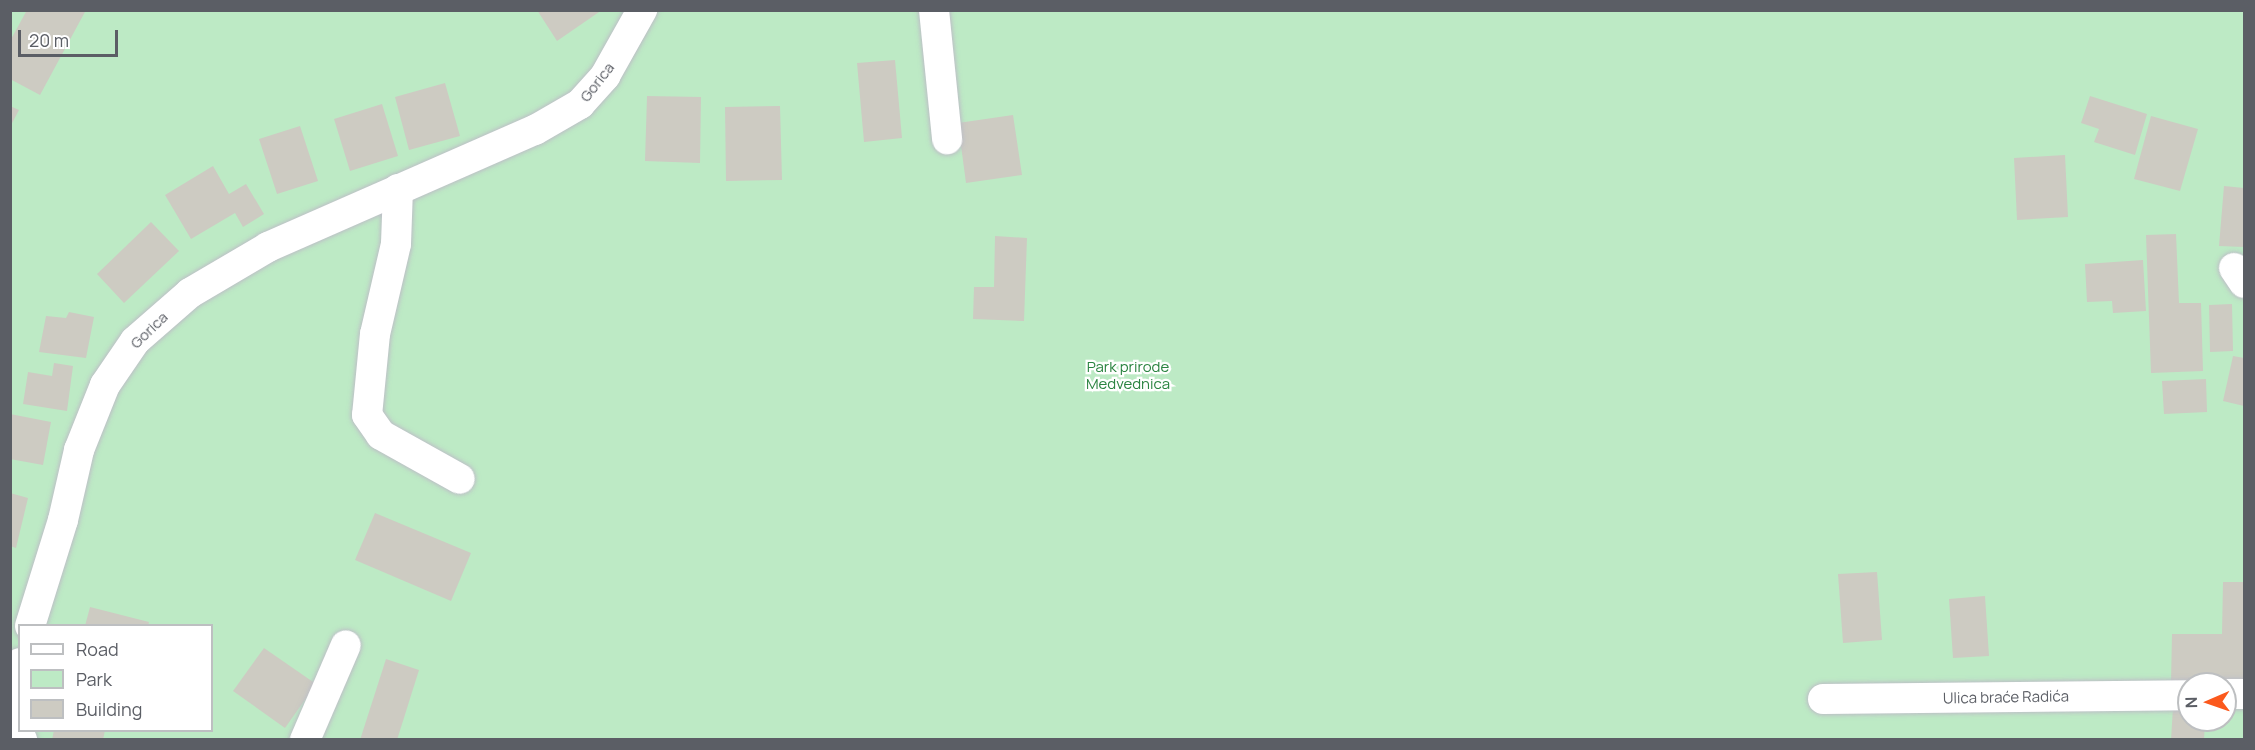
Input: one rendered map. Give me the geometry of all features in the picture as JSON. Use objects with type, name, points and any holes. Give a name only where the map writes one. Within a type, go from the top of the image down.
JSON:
[{"type":"street","name":"Gorica","points":[[31,624],[63,520],[79,450],[105,385],[135,341],[190,293],[268,247],[535,130],[580,104],[605,76],[642,10]]},
{"type":"street","points":[[934,10],[947,140]]},
{"type":"street","points":[[398,189],[396,244],[375,334],[368,415],[381,435],[460,479]]},
{"type":"street","points":[[305,740],[346,645]]},
{"type":"street","points":[[18,670],[14,683],[15,720],[18,729]]},
{"type":"street","name":"Ulica braće Radića","points":[[1823,699],[2177,695]]},
{"type":"green space","name":"Park prirode Medvednica","points":[[10,11],[2244,11],[2244,739],[11,739]]},
{"type":"building","points":[[27,10],[86,10],[40,95],[10,79],[10,41]]},
{"type":"building","points":[[537,10],[602,10],[557,41]]},
{"type":"building","points":[[895,60],[902,138],[864,142],[857,63]]},
{"type":"building","points":[[445,83],[460,136],[409,150],[395,97]]},
{"type":"building","points":[[647,96],[701,97],[700,163],[645,161]]},
{"type":"building","points":[[2090,96],[2147,114],[2135,155],[2094,142],[2099,129],[2081,123]]},
{"type":"building","points":[[382,104],[398,156],[350,171],[334,119]]},
{"type":"building","points":[[10,106],[19,110],[10,127]]},
{"type":"building","points":[[780,106],[782,180],[726,181],[725,107]]},
{"type":"building","points":[[1013,115],[1022,175],[966,183],[958,123]]},
{"type":"building","points":[[2151,116],[2198,129],[2180,191],[2134,179]]},
{"type":"building","points":[[300,126],[318,181],[277,194],[259,139]]},
{"type":"building","points":[[2065,155],[2068,217],[2017,220],[2014,158]]},
{"type":"building","points":[[213,166],[229,194],[246,184],[264,214],[243,227],[235,213],[191,239],[165,195]]},
{"type":"building","points":[[2224,186],[2244,188],[2244,247],[2219,246]]},
{"type":"building","points":[[151,222],[179,251],[124,303],[97,274]]},
{"type":"building","points":[[2176,234],[2179,303],[2201,303],[2203,371],[2151,373],[2146,235]]},
{"type":"building","points":[[995,236],[1027,238],[1024,321],[973,319],[974,287],[994,287]]},
{"type":"building","points":[[2143,260],[2146,311],[2113,313],[2112,301],[2087,302],[2085,264]]},
{"type":"building","points":[[2232,304],[2233,351],[2210,352],[2209,305]]},
{"type":"building","points":[[69,312],[94,317],[86,358],[39,352],[46,316],[66,318]]},
{"type":"building","points":[[2233,356],[2244,358],[2244,406],[2223,401]]},
{"type":"building","points":[[54,363],[73,366],[67,411],[23,404],[28,372],[52,376]]},
{"type":"building","points":[[2206,379],[2207,412],[2164,414],[2162,381]]},
{"type":"building","points":[[10,414],[51,422],[43,465],[10,459]]},
{"type":"building","points":[[10,493],[28,498],[16,548],[10,546]]},
{"type":"building","points":[[375,513],[471,553],[451,601],[355,560]]},
{"type":"building","points":[[1877,572],[1882,640],[1843,643],[1838,574]]},
{"type":"building","points":[[2223,582],[2244,582],[2244,683],[2237,683],[2237,672],[2177,672],[2177,682],[2171,682],[2172,634],[2222,634]]},
{"type":"building","points":[[1985,596],[1989,656],[1953,658],[1949,599]]},
{"type":"building","points":[[90,607],[149,622],[148,624],[86,624]]},
{"type":"building","points":[[264,648],[316,684],[285,728],[233,691]]},
{"type":"building","points":[[386,659],[419,670],[397,740],[360,740]]},
{"type":"building","points":[[2173,707],[2177,707],[2177,732],[2204,732],[2204,740],[2171,740]]},
{"type":"building","points":[[54,732],[105,732],[103,740],[52,740]]}]
